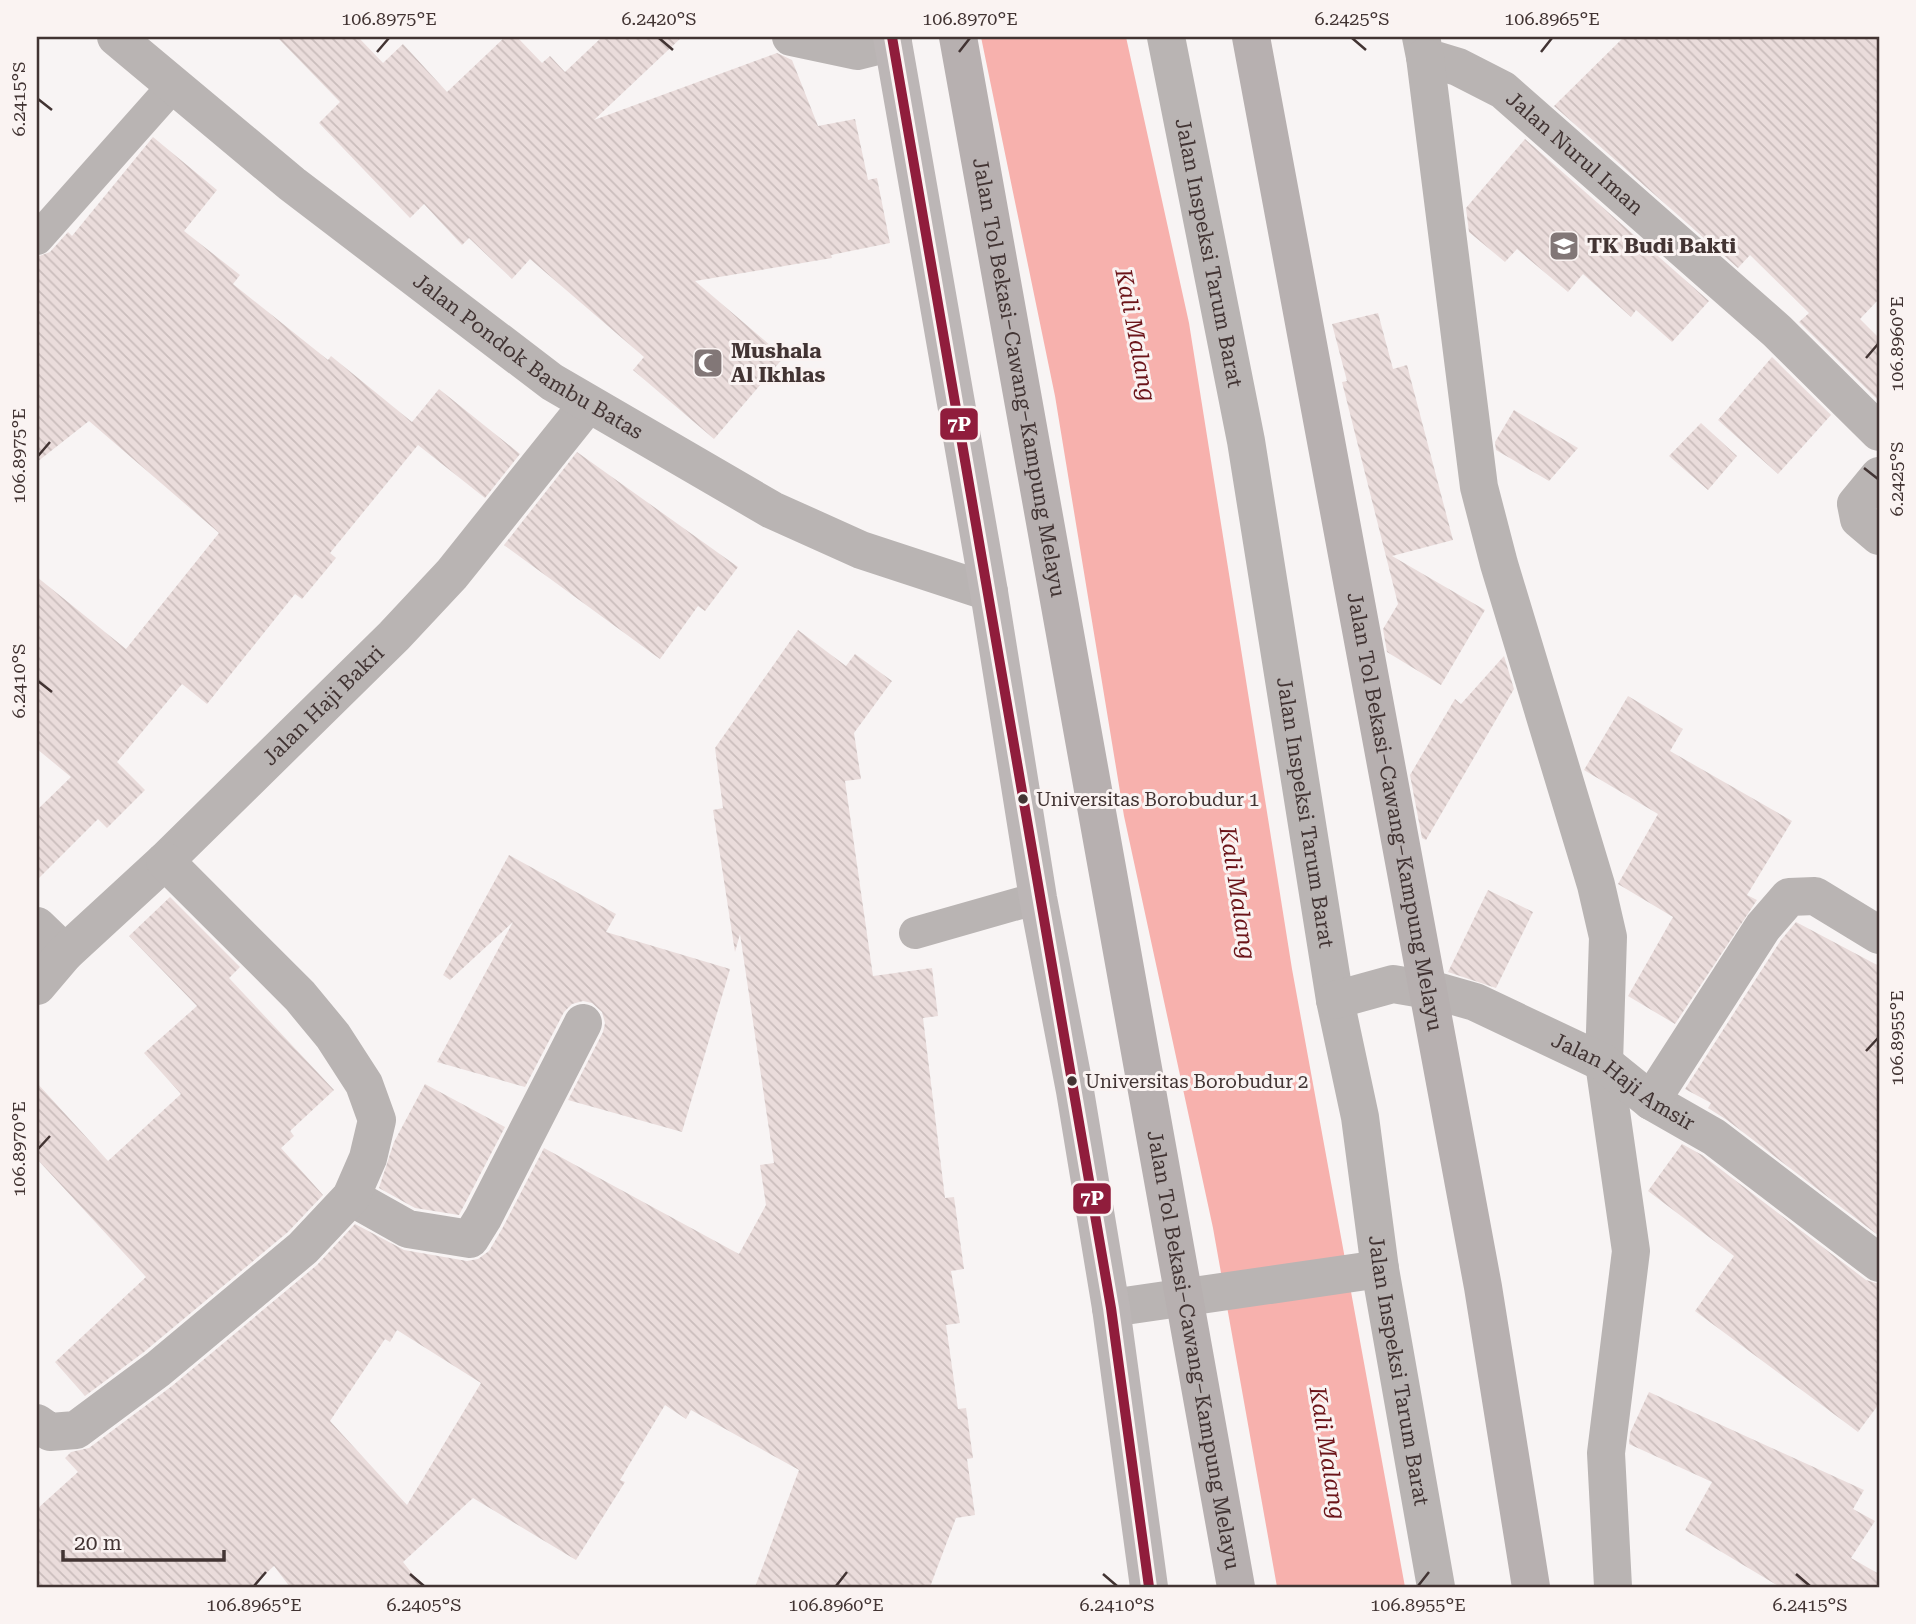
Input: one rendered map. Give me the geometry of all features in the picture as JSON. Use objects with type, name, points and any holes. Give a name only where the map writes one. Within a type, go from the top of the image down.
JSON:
[{"type":"highway","name":"Jalan Tol Bekasi–Cawang–Kampung Melayu","points":[[958,37],[1236,1587]]},
{"type":"highway","name":"Jalan Tol Bekasi–Cawang–Kampung Melayu","points":[[1251,37],[1483,1287],[1531,1587]]},
{"type":"main road","points":[[874,42],[989,592],[1038,898],[1075,1091],[1111,1308],[1149,1587]]},
{"type":"street","name":"Jalan Pondok Bambu Batas","points":[[116,37],[303,192],[552,382],[772,510],[861,550],[989,592]]},
{"type":"street","points":[[791,37],[874,42]]},
{"type":"street","name":"Jalan Inspeksi Tarum Barat","points":[[1166,37],[1246,441],[1335,1000],[1360,1117],[1366,1271],[1436,1587]]},
{"type":"street","points":[[1423,47],[1479,487],[1499,564],[1596,885],[1608,937],[1604,1063],[1631,1251],[1606,1453],[1613,1587]]},
{"type":"street","name":"Jalan Nurul Iman","points":[[1423,47],[1503,90],[1777,331],[1879,432]]},
{"type":"street","name":"Jalan Haji Bakri","points":[[37,986],[65,953],[165,861],[394,636],[452,574],[588,404]]},
{"type":"street","points":[[1879,476],[1856,504],[1859,519],[1879,536]]},
{"type":"street","points":[[37,1423],[50,1432],[76,1430],[158,1369],[303,1248],[351,1197],[368,1158],[377,1120],[363,1084],[333,1036],[300,996],[165,861]]},
{"type":"street","points":[[1651,1101],[1763,928],[1789,897],[1815,896],[1879,935]]},
{"type":"street","points":[[37,926],[65,953]]},
{"type":"street","name":"Jalan Haji Amsir","points":[[1335,1000],[1394,984],[1440,992],[1475,1002],[1604,1063],[1651,1101],[1714,1137],[1879,1263]]},
{"type":"street","points":[[351,1197],[408,1229],[470,1239],[484,1218],[583,1023]]},
{"type":"street","points":[[1111,1308],[1366,1271]]},
{"type":"lane","points":[[37,239],[173,86]]},
{"type":"lane","points":[[915,933],[1038,898]]},
{"type":"water","name":"Kali Malang","points":[[981,37],[1126,37],[1189,323],[1292,969],[1405,1587],[1277,1587],[1213,1228],[1124,816],[1055,396]]},
{"type":"building","points":[[277,37],[358,37],[383,63],[403,44],[447,92],[505,37],[517,37],[542,63],[550,56],[565,72],[602,37],[682,37],[594,120],[777,53],[792,60],[818,126],[855,119],[868,180],[877,178],[890,243],[831,255],[832,258],[695,281],[784,357],[714,439],[633,370],[644,357],[530,259],[512,279],[469,238],[462,245],[424,204],[410,218],[319,123],[340,102]]},
{"type":"building","points":[[1624,37],[1879,37],[1879,299],[1860,319],[1879,338],[1879,401],[1799,322],[1809,313],[1750,255],[1738,268],[1554,106]]},
{"type":"building","points":[[153,137],[217,190],[184,231],[240,275],[233,284],[328,360],[331,356],[412,422],[439,389],[520,454],[485,498],[418,445],[330,553],[336,558],[302,599],[295,594],[207,704],[182,684],[117,762],[145,790],[107,828],[98,819],[37,880],[37,810],[71,777],[37,749],[37,577],[126,649],[219,533],[89,421],[37,462],[37,257],[50,252],[68,232],[72,236]]},
{"type":"building","points":[[1525,139],[1709,301],[1672,342],[1636,310],[1631,317],[1583,274],[1568,292],[1517,249],[1505,262],[1469,232],[1466,208]]},
{"type":"building","points":[[1378,313],[1393,369],[1407,365],[1453,540],[1392,556],[1485,610],[1441,685],[1387,652],[1383,629],[1398,604],[1342,382],[1347,381],[1332,324]]},
{"type":"building","points":[[1772,357],[1831,415],[1778,474],[1718,420]]},
{"type":"building","points":[[1514,410],[1578,448],[1549,481],[1496,450],[1495,442]]},
{"type":"building","points":[[1701,423],[1737,456],[1708,490],[1669,456]]},
{"type":"building","points":[[577,452],[738,567],[705,611],[698,606],[660,659],[504,545]]},
{"type":"building","points":[[798,630],[846,666],[855,654],[892,681],[854,733],[861,779],[845,781],[873,976],[932,968],[938,1016],[923,1018],[945,1198],[954,1197],[964,1269],[951,1271],[960,1323],[946,1325],[958,1409],[966,1408],[973,1458],[967,1459],[975,1515],[956,1518],[930,1587],[755,1587],[799,1470],[691,1410],[686,1419],[665,1405],[620,1480],[625,1482],[576,1560],[473,1498],[403,1562],[423,1587],[290,1587],[274,1566],[251,1587],[37,1587],[37,1509],[78,1472],[65,1458],[71,1452],[89,1448],[172,1386],[317,1265],[355,1224],[404,1250],[467,1261],[478,1259],[489,1251],[544,1148],[739,1254],[766,1205],[760,1165],[774,1163],[740,934],[735,952],[713,810],[723,808],[715,748]],"holes":[[[397,1330],[481,1383],[407,1505],[330,1421],[385,1339],[390,1342]]]},
{"type":"building","points":[[1504,656],[1514,689],[1426,840],[1422,838],[1410,775],[1455,699],[1461,704]]},
{"type":"building","points":[[1628,696],[1683,729],[1670,751],[1792,821],[1747,895],[1757,900],[1675,1024],[1628,996],[1673,917],[1618,884],[1658,814],[1584,770]]},
{"type":"building","points":[[509,855],[616,914],[606,932],[730,969],[682,1132],[568,1100],[603,1032],[605,1023],[602,1012],[592,1003],[583,1001],[572,1004],[564,1012],[525,1087],[437,1062],[513,922],[450,980],[443,975]]},
{"type":"building","points":[[1488,890],[1533,912],[1496,988],[1448,972]]},
{"type":"building","points":[[170,897],[240,967],[229,978],[334,1090],[290,1131],[294,1136],[281,1148],[323,1195],[288,1232],[144,1352],[85,1396],[55,1362],[146,1277],[37,1159],[37,1083],[108,1161],[181,1094],[144,1053],[197,1006],[129,936]]},
{"type":"building","points":[[1796,922],[1879,966],[1879,1236],[1708,1108],[1711,1103],[1685,1089],[1781,940]]},
{"type":"building","points":[[425,1084],[505,1127],[459,1215],[415,1208],[379,1188],[394,1142]]},
{"type":"building","points":[[1682,1144],[1702,1155],[1866,1280],[1879,1284],[1879,1404],[1858,1432],[1695,1311],[1734,1256],[1648,1191]]},
{"type":"building","points":[[1649,1392],[1864,1490],[1853,1509],[1875,1521],[1851,1558],[1879,1574],[1879,1587],[1780,1587],[1685,1530],[1712,1482],[1629,1444],[1630,1433]]},
{"type":"transit line","name":"7P","points":[[892,37],[1111,1308],[1149,1587]]},
{"type":"place","name":"TK Budi Bakti","points":[[1564,246]]},
{"type":"place","name":"Mushala Al Ikhlas","points":[[708,363]]},
{"type":"place","name":"Universitas Borobudur 1","points":[[1023,799]]},
{"type":"place","name":"Universitas Borobudur 2","points":[[1072,1081]]}]
